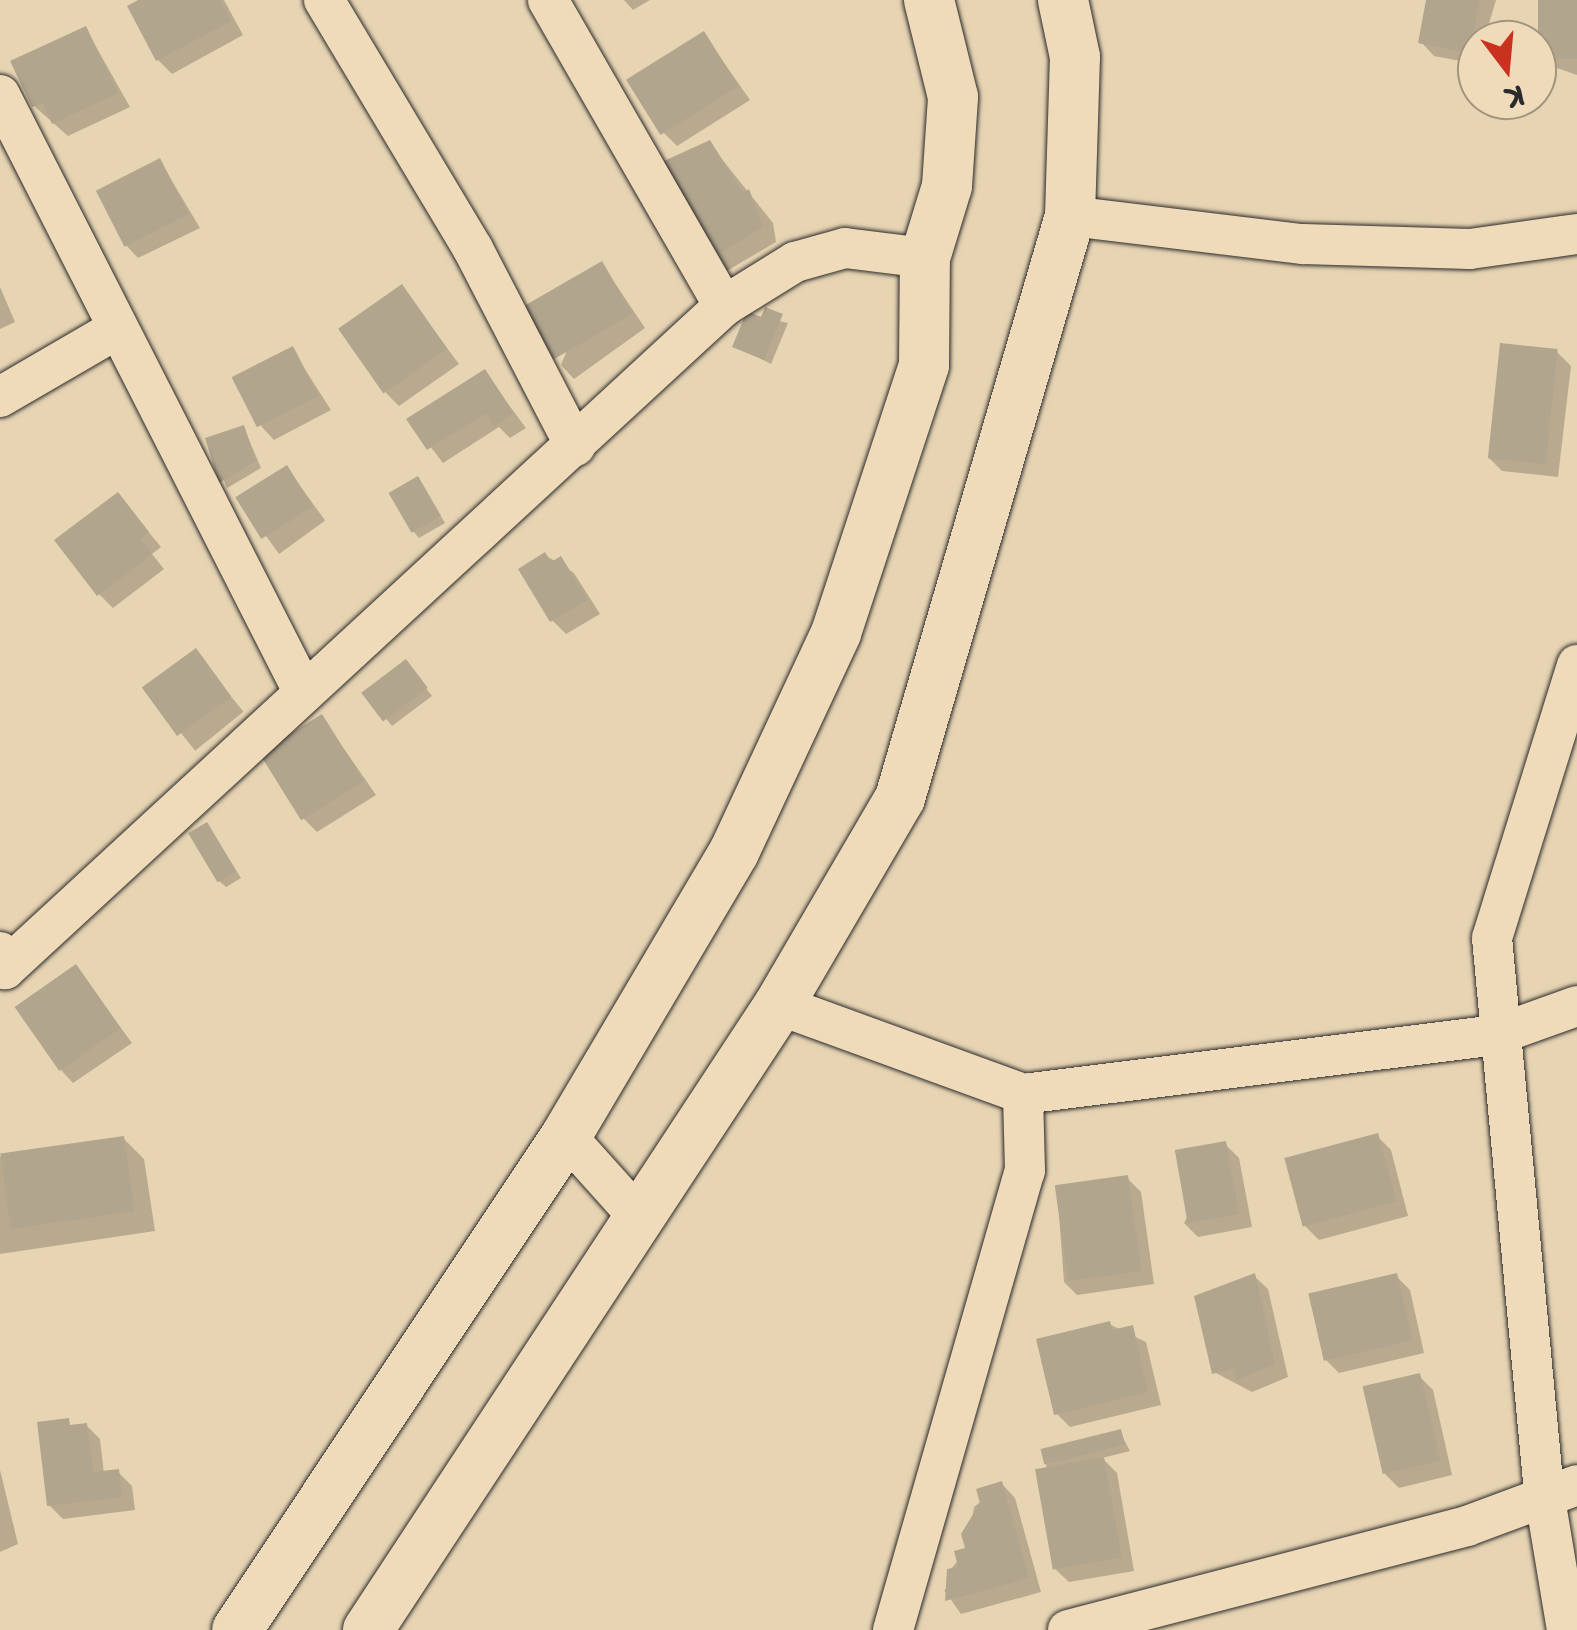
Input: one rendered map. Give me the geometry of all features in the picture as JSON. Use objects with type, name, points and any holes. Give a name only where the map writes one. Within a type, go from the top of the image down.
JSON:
[{"type":"street","points":[[324,0],[472,248],[575,446]]},
{"type":"street","points":[[548,0],[724,306]]},
{"type":"street","points":[[237,1630],[566,1136],[734,852],[836,633],[924,365],[925,258],[947,186],[953,97],[929,0]]},
{"type":"street","points":[[368,1630],[636,1214],[779,1004],[900,798],[1070,216],[1074,57],[1063,0]]},
{"type":"street","points":[[0,96],[302,689]]},
{"type":"street","points":[[1070,216],[1303,244],[1470,249],[1577,234]]},
{"type":"street","points":[[2,967],[724,306],[795,262],[845,248],[925,258]]},
{"type":"street","points":[[0,397],[116,330]]},
{"type":"street","points":[[1567,1630],[1560,1488],[1496,1035],[1492,938],[1577,665]]},
{"type":"street","points":[[779,1004],[1023,1094],[1496,1035],[1577,1006]]},
{"type":"street","points":[[893,1630],[1026,1171],[1023,1094]]},
{"type":"street","points":[[566,1136],[636,1214]]},
{"type":"street","points":[[1068,1630],[1178,1617],[1467,1526],[1560,1488]]},
{"type":"building","points":[[138,0],[220,0],[231,21],[156,61],[127,6]]},
{"type":"building","points":[[1426,0],[1480,0],[1476,20],[1457,20],[1457,50],[1418,43]]},
{"type":"building","points":[[1538,0],[1577,0],[1577,59],[1557,59],[1557,20],[1538,20]]},
{"type":"building","points":[[86,26],[118,93],[52,124],[43,103],[32,107],[10,61]]},
{"type":"building","points":[[704,31],[738,86],[660,135],[626,80]]},
{"type":"building","points":[[710,140],[743,193],[749,189],[763,227],[709,260],[653,166]]},
{"type":"building","points":[[160,158],[189,214],[124,247],[96,191]]},
{"type":"building","points":[[602,261],[632,314],[554,359],[523,306]]},
{"type":"building","points":[[402,284],[447,349],[383,393],[338,329]]},
{"type":"building","points":[[765,307],[783,314],[764,360],[732,347],[747,311],[761,317]]},
{"type":"building","points":[[1500,343],[1558,349],[1546,464],[1488,458]]},
{"type":"building","points":[[293,346],[318,396],[257,427],[232,377]]},
{"type":"building","points":[[485,369],[514,413],[494,426],[486,413],[427,450],[406,419]]},
{"type":"building","points":[[244,425],[256,461],[219,483],[205,438]]},
{"type":"building","points":[[287,465],[313,507],[261,539],[235,497]]},
{"type":"building","points":[[418,476],[441,516],[412,533],[389,493]]},
{"type":"building","points":[[118,492],[149,532],[140,539],[152,554],[97,596],[54,540]]},
{"type":"building","points":[[545,552],[551,562],[561,556],[588,600],[550,622],[518,569]]},
{"type":"building","points":[[196,648],[231,697],[177,736],[142,687]]},
{"type":"building","points":[[406,659],[428,688],[383,721],[361,693]]},
{"type":"building","points":[[322,714],[364,781],[301,820],[259,753]]},
{"type":"building","points":[[207,822],[236,871],[217,882],[188,833]]},
{"type":"building","points":[[76,964],[121,1028],[59,1071],[15,1007]]},
{"type":"building","points":[[1378,1133],[1396,1202],[1303,1227],[1284,1158]]},
{"type":"building","points":[[124,1136],[135,1211],[11,1229],[0,1153]]},
{"type":"building","points":[[1226,1141],[1239,1214],[1188,1223],[1175,1150]]},
{"type":"building","points":[[1128,1175],[1141,1271],[1068,1281],[1055,1185]]},
{"type":"building","points":[[1255,1273],[1275,1364],[1236,1380],[1234,1368],[1212,1374],[1194,1296]]},
{"type":"building","points":[[1397,1273],[1413,1340],[1324,1361],[1308,1293]]},
{"type":"building","points":[[1110,1321],[1112,1330],[1133,1325],[1148,1392],[1054,1415],[1036,1339]]},
{"type":"building","points":[[1420,1373],[1440,1461],[1383,1474],[1363,1386]]},
{"type":"building","points":[[69,1418],[70,1425],[87,1423],[93,1472],[119,1469],[122,1497],[47,1506],[37,1422]]},
{"type":"building","points":[[1121,1429],[1125,1445],[1044,1465],[1040,1449]]},
{"type":"building","points":[[1104,1457],[1122,1557],[1053,1570],[1035,1469]]},
{"type":"building","points":[[1002,1481],[1029,1578],[945,1601],[947,1569],[958,1567],[954,1551],[965,1548],[961,1534],[980,1503],[976,1489]]}]
